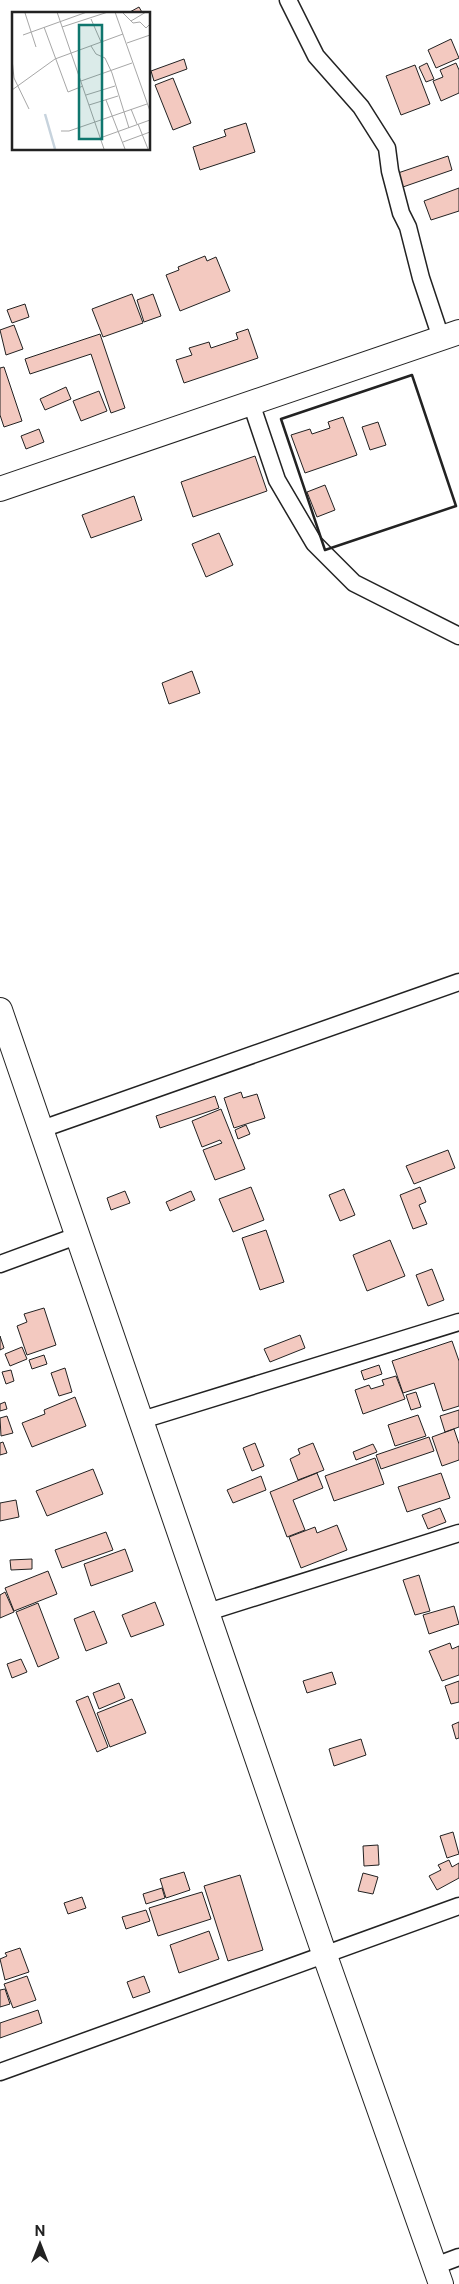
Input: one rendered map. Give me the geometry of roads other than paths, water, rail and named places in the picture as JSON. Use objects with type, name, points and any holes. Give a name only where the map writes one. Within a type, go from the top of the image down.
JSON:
[{"type":"street","points":[[0,489],[450,335],[421,278],[408,227],[401,214],[390,171],[387,148],[361,107],[316,56],[288,0]]},
{"type":"street","points":[[251,403],[277,480],[314,542],[354,583],[459,636]]},
{"type":"street","points":[[42,1129],[459,982]]},
{"type":"street","points":[[0,1010],[79,1235],[324,1953],[438,2275],[459,2257]]},
{"type":"street","points":[[0,1264],[79,1235]]},
{"type":"street","points":[[142,1420],[459,1322]]},
{"type":"street","points":[[208,1612],[459,1533]]},
{"type":"street","points":[[0,2072],[324,1953],[459,1906]]}]
